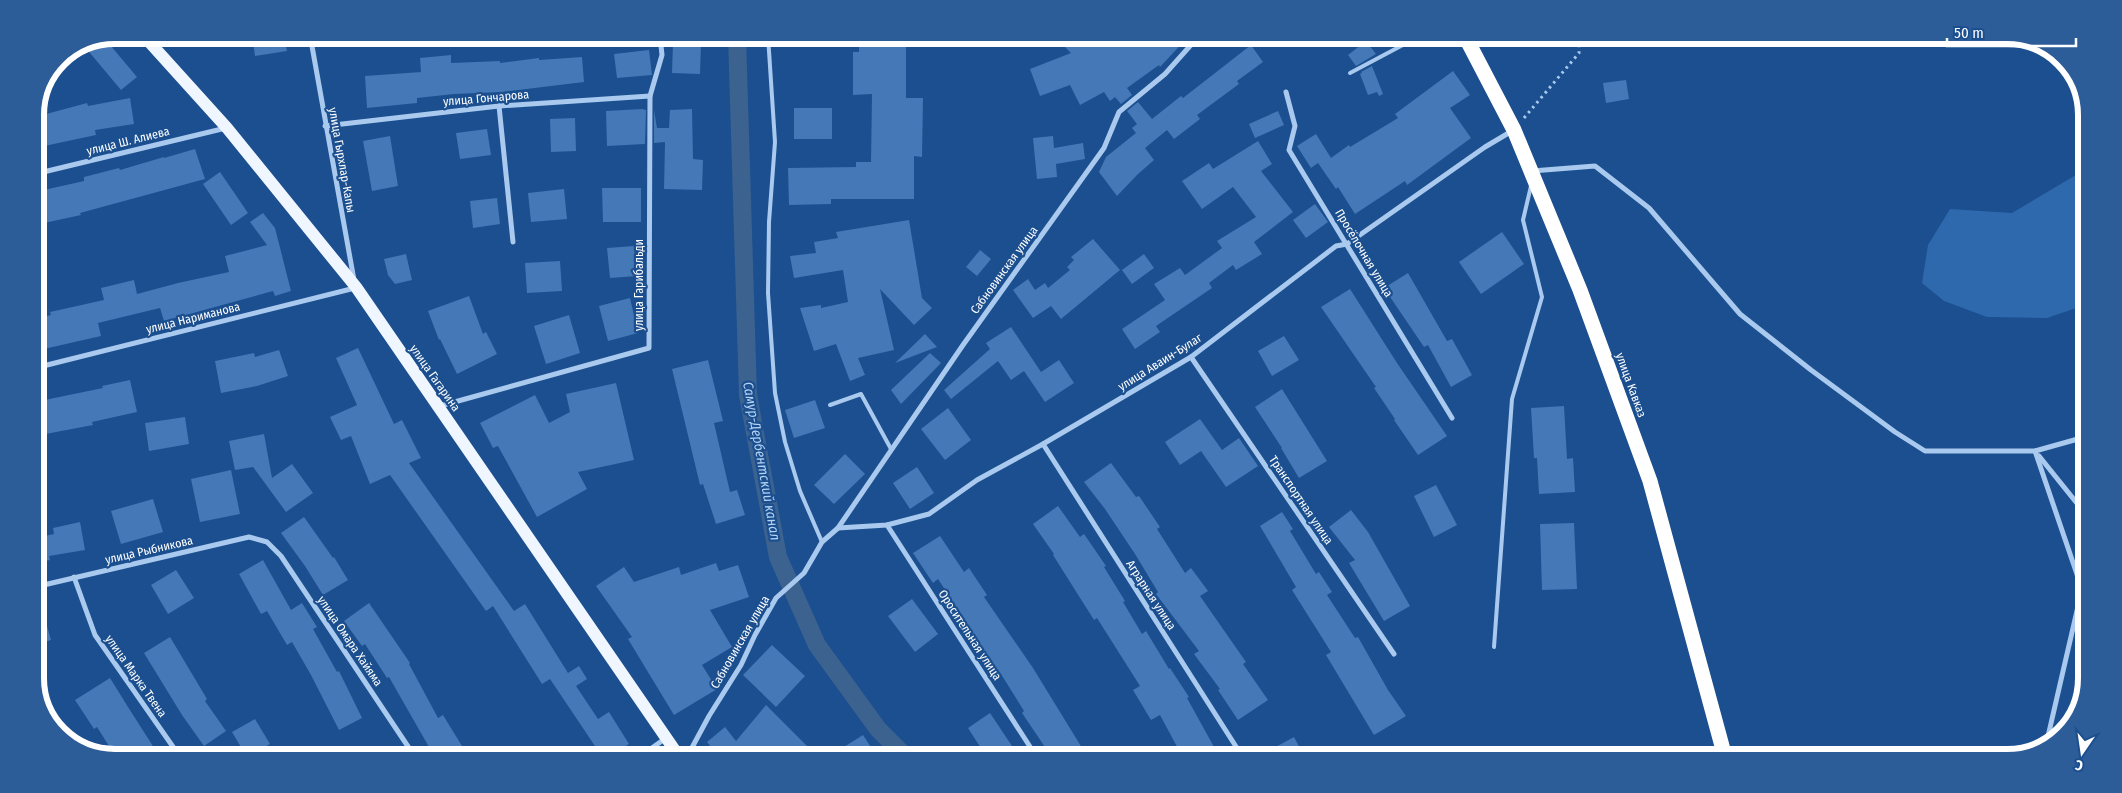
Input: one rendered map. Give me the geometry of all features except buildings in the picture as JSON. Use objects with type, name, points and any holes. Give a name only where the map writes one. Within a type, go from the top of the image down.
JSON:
[{"type":"highway","name":"улица Кавказ","points":[[1469,44],[1514,130],[1533,174],[1580,290],[1650,481],[1723,749]]},
{"type":"main road","name":"улица Гагарина","points":[[151,44],[226,128],[356,287],[674,749]]},
{"type":"street","name":"улица Гырхлар-Капы","points":[[311,44],[356,287]]},
{"type":"street","name":"улица Гарибальди","points":[[438,407],[649,348],[650,96],[662,54],[661,44]]},
{"type":"street","name":"Сабновинская улица","points":[[838,528],[891,449],[1104,148],[1119,112],[1165,74],[1192,44]]},
{"type":"street","name":"Просёлочная улица","points":[[1286,92],[1295,126],[1289,150],[1452,418]]},
{"type":"street","name":"улица Гончарова","points":[[325,126],[499,106],[650,96]]},
{"type":"street","points":[[499,106],[513,242]]},
{"type":"street","name":"улица Ш. Алиева","points":[[44,172],[226,128]]},
{"type":"street","name":"улица Аваин-Булаг","points":[[838,528],[886,525],[929,514],[977,480],[1043,444],[1191,357],[1336,246],[1347,244],[1486,147],[1514,130]]},
{"type":"street","points":[[1533,174],[1595,166],[1650,208],[1740,314],[1894,432],[1925,451],[2035,451],[2078,439]]},
{"type":"street","name":"улица Нариманова","points":[[44,366],[356,287]]},
{"type":"street","name":"Транспортная улица","points":[[1191,357],[1394,654]]},
{"type":"street","name":"Аграрная улица","points":[[1043,444],[1238,749]]},
{"type":"street","points":[[2035,451],[2078,505]]},
{"type":"street","points":[[2035,451],[2078,577]]},
{"type":"street","name":"Оросительная улица","points":[[886,525],[1031,749]]},
{"type":"street","points":[[822,542],[838,528]]},
{"type":"street","name":"улица Рыбникова","points":[[44,585],[248,537],[267,542]]},
{"type":"street","name":"улица Омара Хайяма","points":[[267,542],[281,556],[410,749]]},
{"type":"street","name":"Сабновинская улица","points":[[691,749],[709,716],[741,665],[776,598],[804,573],[822,542]]},
{"type":"street","name":"улица Марка Твена","points":[[74,577],[96,635],[175,749]]},
{"type":"street","points":[[2048,737],[2078,606]]},
{"type":"street","points":[[651,749],[667,738]]},
{"type":"lane","points":[[769,44],[775,142],[769,222],[768,293],[774,393],[800,491],[822,542]]},
{"type":"lane","points":[[1350,73],[1405,44]]},
{"type":"lane","points":[[1494,647],[1512,399],[1542,297],[1523,220],[1533,174]]},
{"type":"lane","points":[[830,405],[861,394],[891,449]]},
{"type":"path","points":[[1514,130],[1579,53],[1579,44]]},
{"type":"shaded area","points":[[2078,174],[2078,307],[2047,318],[1987,317],[1944,301],[1922,283],[1928,245],[1950,209],[2012,213]]},
{"type":"waterway","name":"Самур-Дербентский канал","points":[[737,44],[748,395],[778,557],[817,645],[878,729],[898,749]]}]
